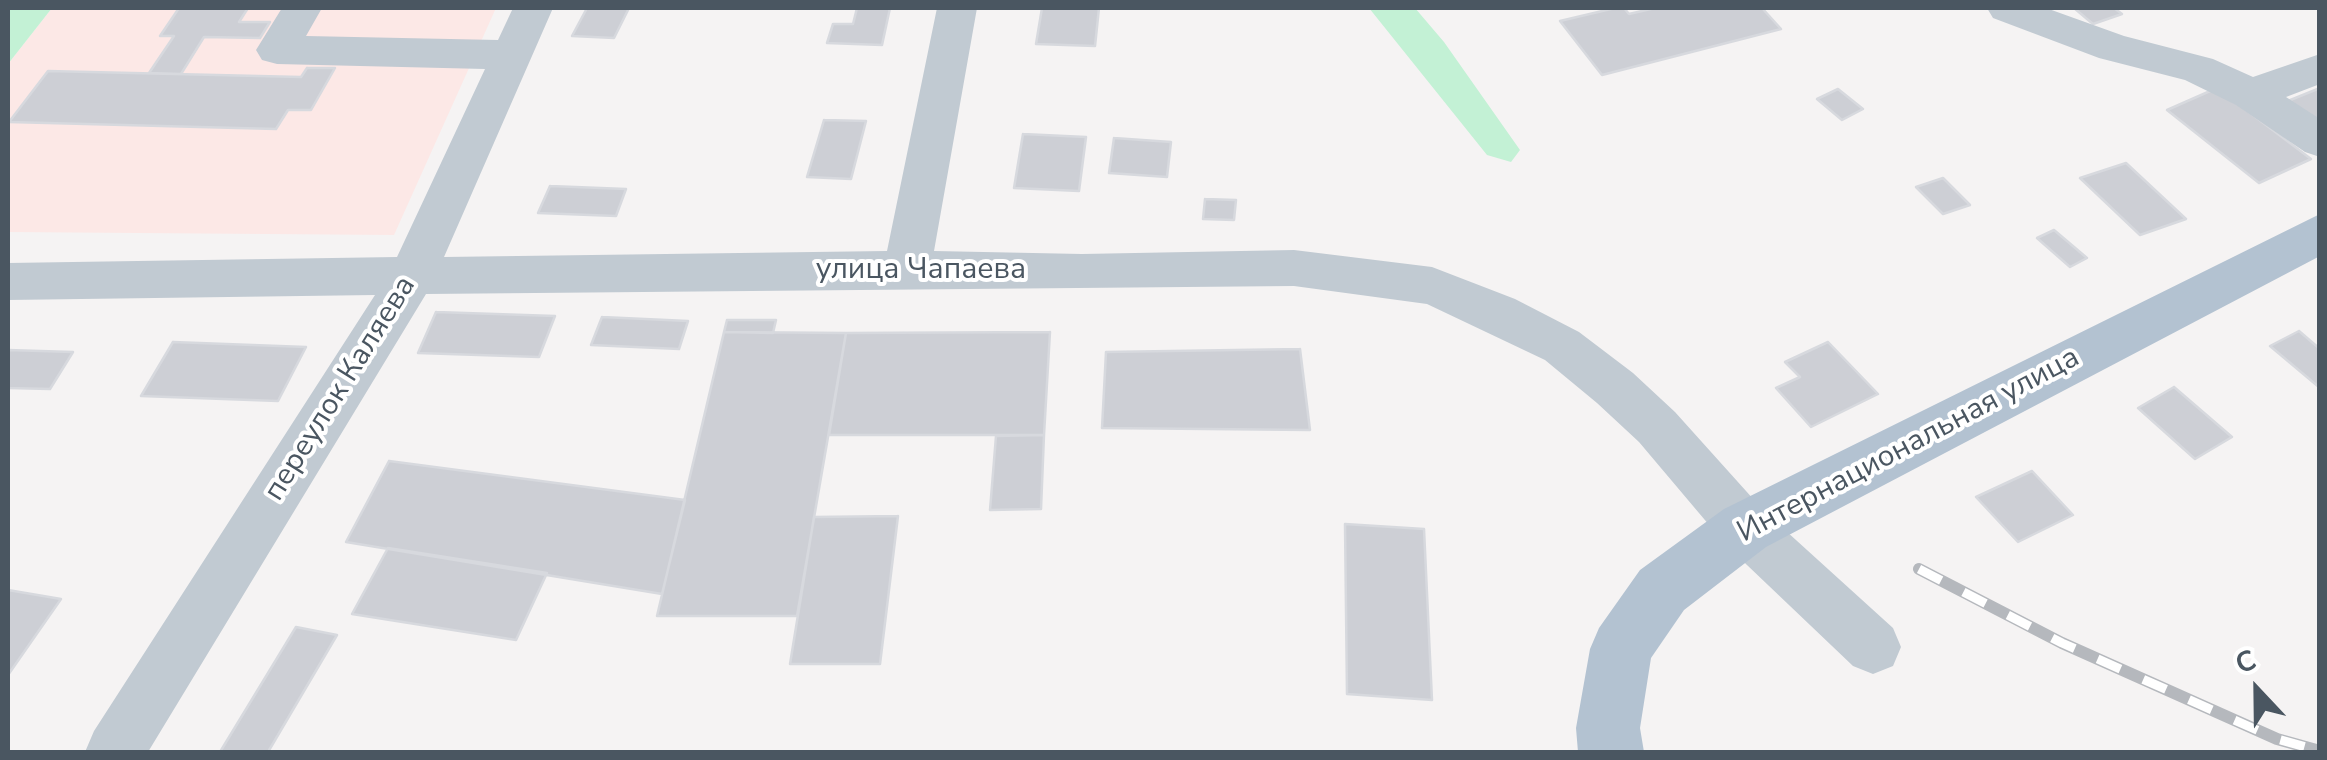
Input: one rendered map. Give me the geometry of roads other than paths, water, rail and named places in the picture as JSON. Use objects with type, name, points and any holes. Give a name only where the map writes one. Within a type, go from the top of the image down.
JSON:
[{"type":"main road","name":"Интернациональная улица","points":[[1611,752],[1608,728],[1621,649],[1662,590],[1745,528],[2320,232]]},
{"type":"street","points":[[302,8],[277,50],[514,54]]},
{"type":"street","name":"переулок Каляева","points":[[115,752],[411,278],[533,8]]},
{"type":"street","points":[[907,269],[957,8]]},
{"type":"street","points":[[2007,8],[2114,48],[2198,69],[2251,94],[2320,141]]},
{"type":"street","points":[[2251,94],[2320,68]]},
{"type":"street","name":"улица Чапаева","points":[[8,281],[1294,268],[1432,286],[1498,313],[1575,357],[1657,427],[1745,528],[1873,648]]},
{"type":"railway","points":[[1919,569],[2062,643],[2277,739],[2320,751]]}]
